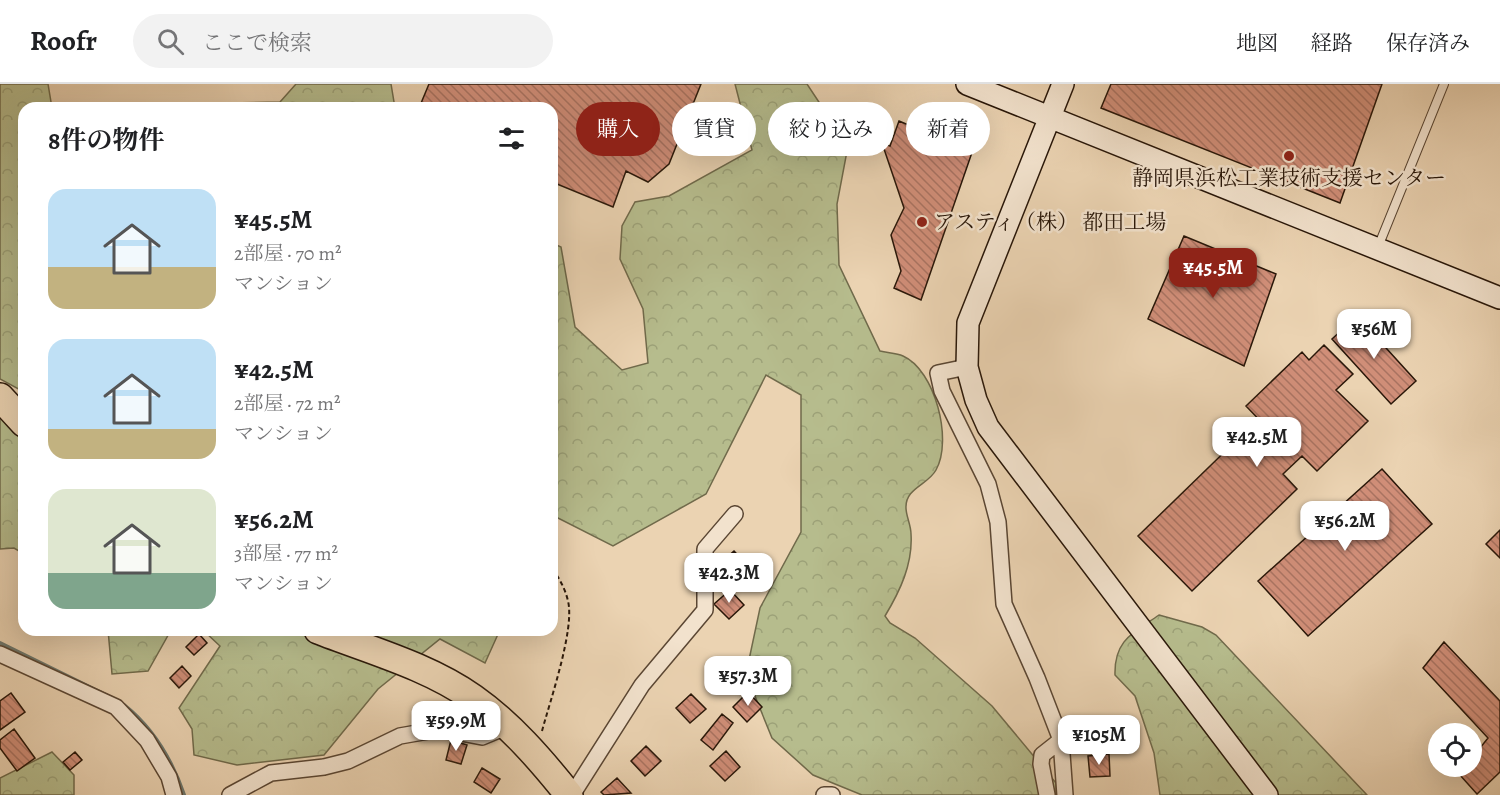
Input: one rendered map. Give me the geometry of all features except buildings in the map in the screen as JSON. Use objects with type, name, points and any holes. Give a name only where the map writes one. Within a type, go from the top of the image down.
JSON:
[{"type":"highway","points":[[0,397],[18,416]]},
{"type":"highway","points":[[333,636],[420,670],[472,697],[537,755],[571,795]]},
{"type":"street","points":[[967,84],[1500,298]]},
{"type":"street","points":[[1063,84],[968,323],[967,367],[976,400],[988,427],[1267,795]]},
{"type":"street","points":[[967,367],[938,373],[942,392],[988,484],[998,522],[1004,604],[1037,678],[1061,740],[1065,795]]},
{"type":"street","points":[[571,795],[642,685],[705,610],[705,549],[735,514]]},
{"type":"street","points":[[0,654],[116,707],[147,740],[169,777],[174,795]]},
{"type":"street","points":[[230,795],[271,773],[324,767],[348,761],[400,736],[440,729],[482,736],[506,727]]},
{"type":"street","points":[[1047,795],[1042,755],[1061,740]]},
{"type":"street","points":[[824,795],[832,795]]},
{"type":"lane","points":[[1378,249],[1444,84]]},
{"type":"path","points":[[537,755],[569,624],[569,602],[558,576]]},
{"type":"green space","points":[[0,84],[48,84],[51,102],[18,102],[18,389],[0,379]]},
{"type":"green space","points":[[296,84],[391,84],[394,102],[280,102]]},
{"type":"green space","points":[[735,84],[807,84],[819,102],[768,102],[768,156],[846,156],[837,204],[839,265],[880,351],[903,356],[914,364],[932,390],[941,424],[943,442],[936,470],[913,491],[907,501],[906,511],[911,534],[908,567],[896,597],[885,616],[890,623],[915,638],[992,706],[1056,783],[1056,795],[862,795],[813,775],[772,738],[746,674],[760,608],[801,532],[801,395],[766,375],[706,494],[613,546],[558,518],[558,246],[561,247],[575,327],[622,370],[648,363],[643,309],[620,259],[622,226],[635,202],[669,196],[741,156],[756,156],[756,102],[740,102]]},
{"type":"green space","points":[[0,414],[18,431],[18,550],[14,548],[0,549]]},
{"type":"green space","points":[[1159,615],[1202,627],[1216,635],[1367,795],[1160,795],[1154,753],[1135,696],[1115,675],[1118,653],[1122,645],[1133,633]]},
{"type":"green space","points":[[109,636],[168,636],[148,671],[112,674]]},
{"type":"green space","points":[[209,636],[497,636],[485,663],[440,639],[378,689],[324,755],[237,765],[194,755],[192,729],[179,708],[220,646]]},
{"type":"green space","points":[[52,752],[74,775],[74,795],[0,795],[0,778]]},
{"type":"waterway","points":[[0,643],[118,701]]},
{"type":"waterway","points":[[124,705],[153,734],[174,769],[184,795]]},
{"type":"place","name":"静岡県浜松工業技術支援センター","points":[[1289,156]]},
{"type":"place","name":"アスティ（株） 都田工場","points":[[922,222]]}]
